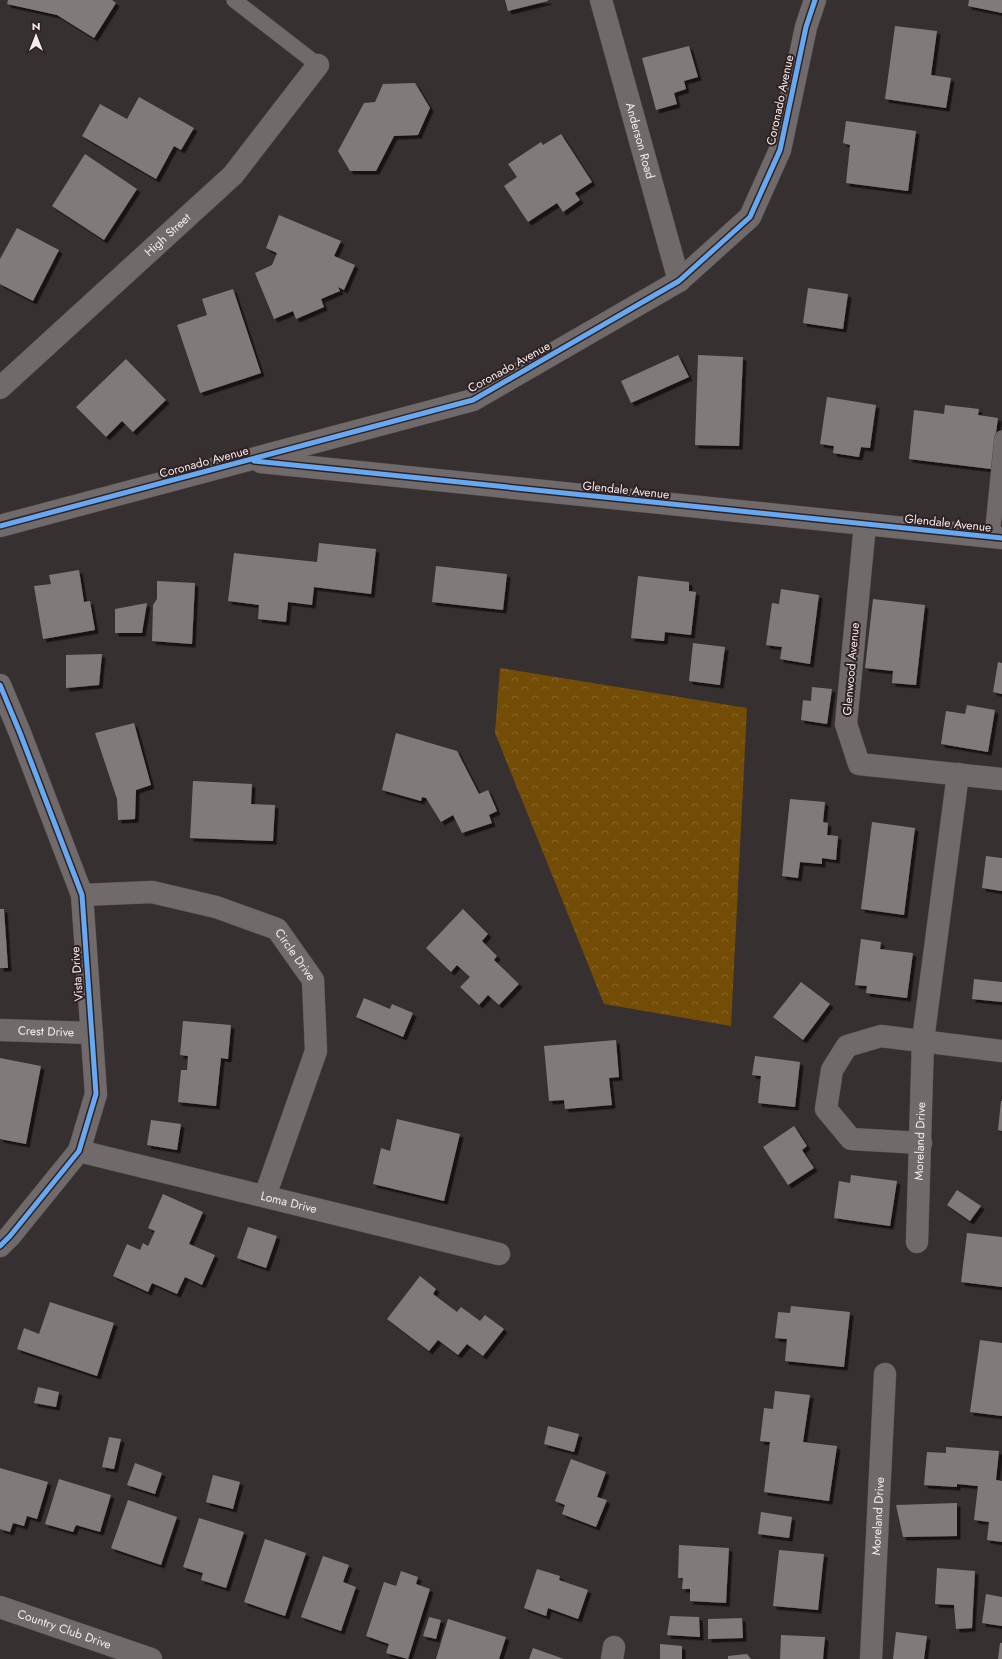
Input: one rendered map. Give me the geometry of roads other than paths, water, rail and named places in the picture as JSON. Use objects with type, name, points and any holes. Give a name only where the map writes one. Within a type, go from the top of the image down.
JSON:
[{"type":"street","name":"Anderson Road","points":[[600,0],[679,281]]},
{"type":"street","name":"Coronado Avenue","points":[[0,526],[473,400],[679,281],[750,217],[780,150],[806,28],[815,0]]},
{"type":"street","name":"High Street","points":[[0,388],[233,175],[318,65]]},
{"type":"street","name":"Glendale Avenue","points":[[248,461],[997,538]]},
{"type":"street","name":"Glenwood Avenue","points":[[865,524],[846,724],[859,764],[1002,779]]},
{"type":"street","name":"Vista Drive","points":[[0,685],[82,895],[96,1094],[79,1151],[10,1236],[0,1246]]},
{"type":"street","name":"Moreland Drive","points":[[917,1242],[923,1040],[958,774]]},
{"type":"street","name":"Circle Drive","points":[[82,895],[152,892],[216,907],[237,914],[277,929],[313,980],[316,1051],[265,1196]]},
{"type":"street","name":"Crest Drive","points":[[0,1030],[92,1033]]},
{"type":"street","points":[[921,1143],[851,1139],[826,1109],[832,1070],[847,1046],[881,1036],[1002,1051]]},
{"type":"street","name":"Loma Drive","points":[[79,1151],[500,1254]]},
{"type":"street","name":"Moreland Drive","points":[[871,1659],[885,1374]]},
{"type":"street","name":"Country Club Drive","points":[[0,1607],[151,1659]]},
{"type":"lane","points":[[234,0],[318,65]]},
{"type":"lane","points":[[997,538],[1002,438]]}]
